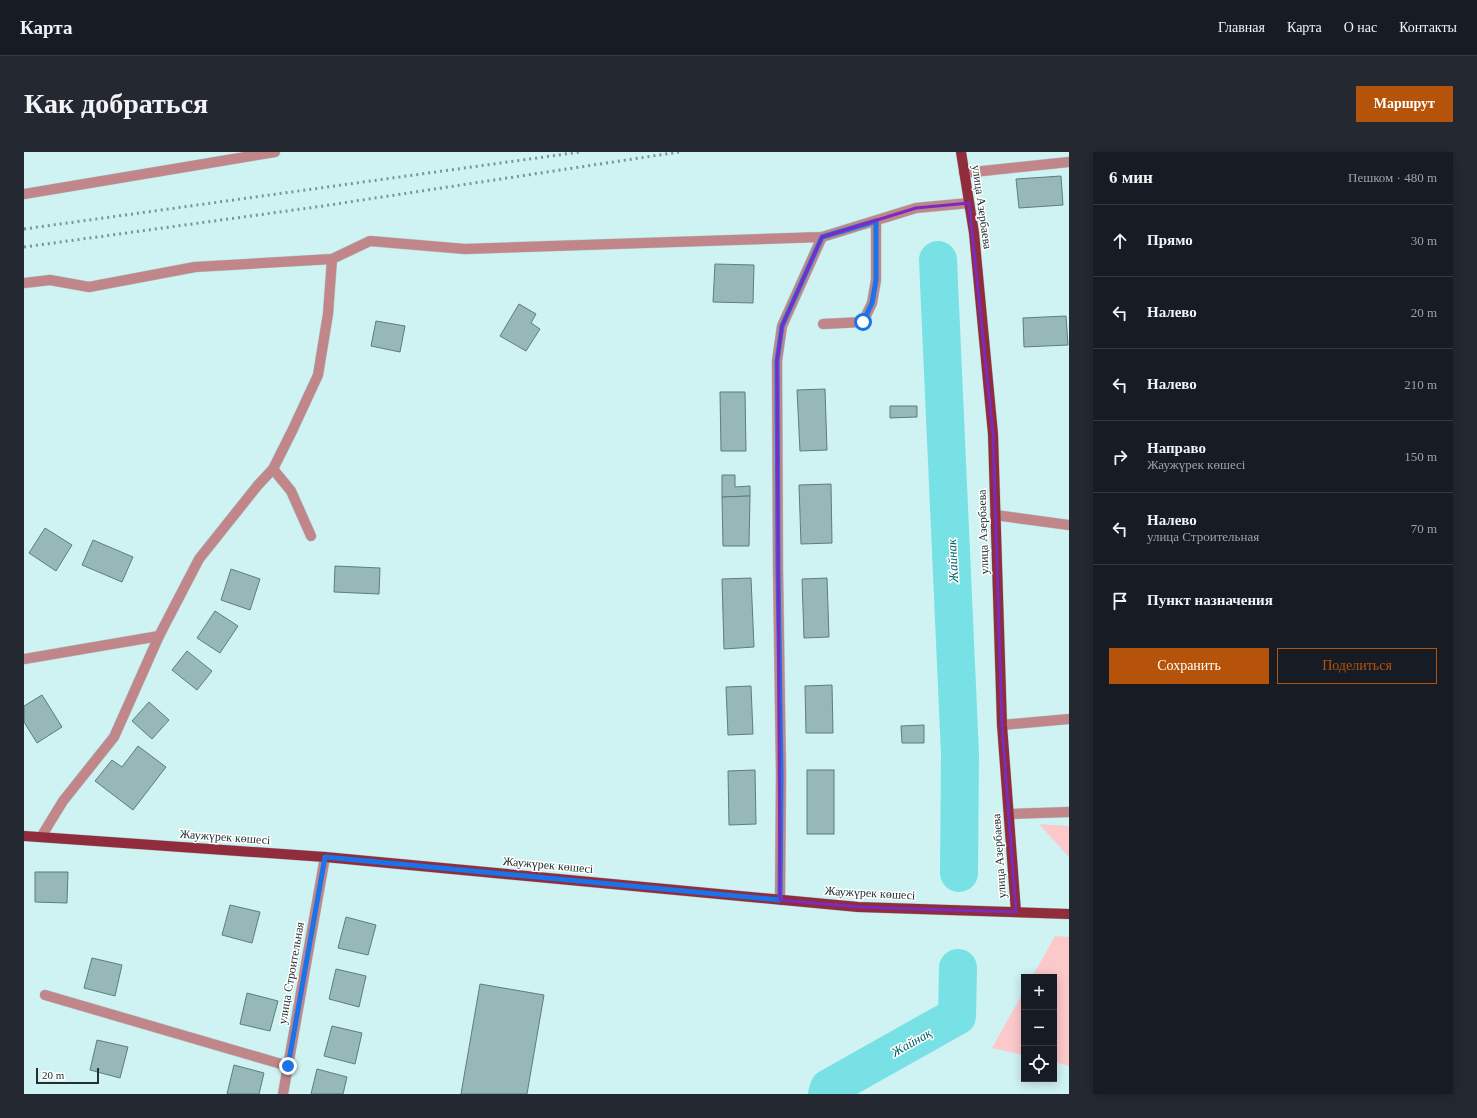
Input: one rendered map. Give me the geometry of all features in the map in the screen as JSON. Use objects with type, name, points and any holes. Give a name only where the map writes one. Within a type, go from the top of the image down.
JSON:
[{"type":"main road","name":"улица Азербаева","points":[[961,152],[974,233],[993,434],[1002,725],[1016,912]]},
{"type":"main road","name":"Жаужүрек көшесі","points":[[24,836],[325,857],[858,907],[1069,914]]},
{"type":"street","points":[[24,194],[275,152]]},
{"type":"street","points":[[964,173],[1069,162]]},
{"type":"street","points":[[24,283],[50,280],[89,286],[195,267],[332,259],[370,241],[466,248],[822,237],[916,208],[969,203]]},
{"type":"street","points":[[823,324],[863,322],[872,303],[876,280],[876,221]]},
{"type":"street","points":[[780,900],[781,774],[777,361],[782,326],[822,237]]},
{"type":"street","points":[[41,838],[63,801],[114,737],[159,636],[199,559],[258,485],[273,469],[318,375],[328,314],[332,259]]},
{"type":"street","points":[[273,469],[290,491],[311,536]]},
{"type":"street","points":[[995,515],[1069,525]]},
{"type":"street","points":[[24,659],[159,636]]},
{"type":"street","points":[[1002,725],[1069,719]]},
{"type":"street","points":[[1009,814],[1069,812]]},
{"type":"street","name":"улица Строительная","points":[[283,1094],[325,857]]},
{"type":"street","points":[[45,995],[288,1066]]},
{"type":"highlighted area","points":[[969,203],[993,434],[1002,725],[1016,912],[858,907],[780,900],[777,361],[782,326],[822,237],[916,208]]},
{"type":"shaded area","points":[[1039,824],[1069,826],[1069,857]]},
{"type":"shaded area","points":[[1055,936],[1069,937],[1069,1066],[1057,1063],[1057,974],[1034,974]]},
{"type":"shaded area","points":[[1021,996],[1021,1054],[992,1048]]},
{"type":"building","points":[[1061,176],[1063,205],[1019,208],[1016,179]]},
{"type":"building","points":[[715,264],[754,265],[753,303],[713,302]]},
{"type":"building","points":[[519,304],[536,314],[531,323],[540,329],[526,351],[500,336]]},
{"type":"building","points":[[1066,316],[1068,345],[1024,347],[1023,318]]},
{"type":"building","points":[[376,321],[405,326],[400,352],[371,346]]},
{"type":"building","points":[[825,389],[827,450],[800,451],[797,390]]},
{"type":"building","points":[[720,392],[745,392],[746,451],[721,451]]},
{"type":"building","points":[[890,406],[917,406],[917,417],[890,418]]},
{"type":"building","points":[[722,475],[735,475],[735,487],[750,486],[750,496],[722,497]]},
{"type":"building","points":[[831,484],[832,543],[801,544],[799,485]]},
{"type":"building","points":[[750,496],[749,546],[723,546],[722,497]]},
{"type":"building","points":[[45,528],[72,545],[56,571],[29,553]]},
{"type":"building","points":[[93,540],[133,557],[122,582],[82,565]]},
{"type":"building","points":[[335,566],[380,568],[379,594],[334,592]]},
{"type":"building","points":[[231,569],[260,579],[250,610],[221,600]]},
{"type":"building","points":[[751,578],[754,647],[724,649],[722,579]]},
{"type":"building","points":[[827,578],[829,637],[804,638],[802,579]]},
{"type":"building","points":[[215,611],[238,626],[220,653],[197,638]]},
{"type":"building","points":[[187,651],[212,671],[197,690],[172,670]]},
{"type":"building","points":[[832,685],[833,733],[806,733],[805,686]]},
{"type":"building","points":[[751,686],[753,734],[728,735],[726,687]]},
{"type":"building","points":[[42,695],[62,727],[37,743],[24,722],[24,706]]},
{"type":"building","points":[[149,702],[169,720],[152,739],[132,721]]},
{"type":"building","points":[[924,725],[924,743],[902,743],[901,726]]},
{"type":"building","points":[[138,746],[166,767],[133,810],[95,781],[112,760],[122,767]]},
{"type":"building","points":[[755,770],[756,824],[729,825],[728,771]]},
{"type":"building","points":[[807,770],[834,770],[834,834],[807,834]]},
{"type":"building","points":[[35,872],[68,872],[67,903],[35,902]]},
{"type":"building","points":[[230,905],[260,912],[252,943],[222,935]]},
{"type":"building","points":[[346,917],[376,925],[368,955],[338,948]]},
{"type":"building","points":[[92,958],[122,965],[115,996],[84,988]]},
{"type":"building","points":[[336,969],[366,976],[359,1007],[329,999]]},
{"type":"building","points":[[480,984],[544,995],[527,1094],[461,1094]]},
{"type":"building","points":[[247,993],[278,1001],[270,1031],[240,1024]]},
{"type":"building","points":[[332,1026],[362,1033],[355,1064],[324,1056]]},
{"type":"building","points":[[97,1040],[128,1047],[120,1078],[90,1070]]},
{"type":"building","points":[[234,1065],[264,1073],[259,1094],[227,1094]]},
{"type":"building","points":[[317,1069],[347,1077],[343,1094],[311,1094]]},
{"type":"waterway","name":"Жайнак","points":[[938,260],[960,754],[959,873]]},
{"type":"waterway","name":"Жайнақ","points":[[827,1094],[829,1088],[957,1016],[958,968]]},
{"type":"railway","points":[[24,229],[580,152]]},
{"type":"railway","points":[[24,247],[316,207],[679,152]]},
{"type":"route","points":[[288,1066],[325,857],[780,900],[781,774],[777,361],[782,326],[822,237],[876,221],[876,280],[872,303],[863,322]]}]
